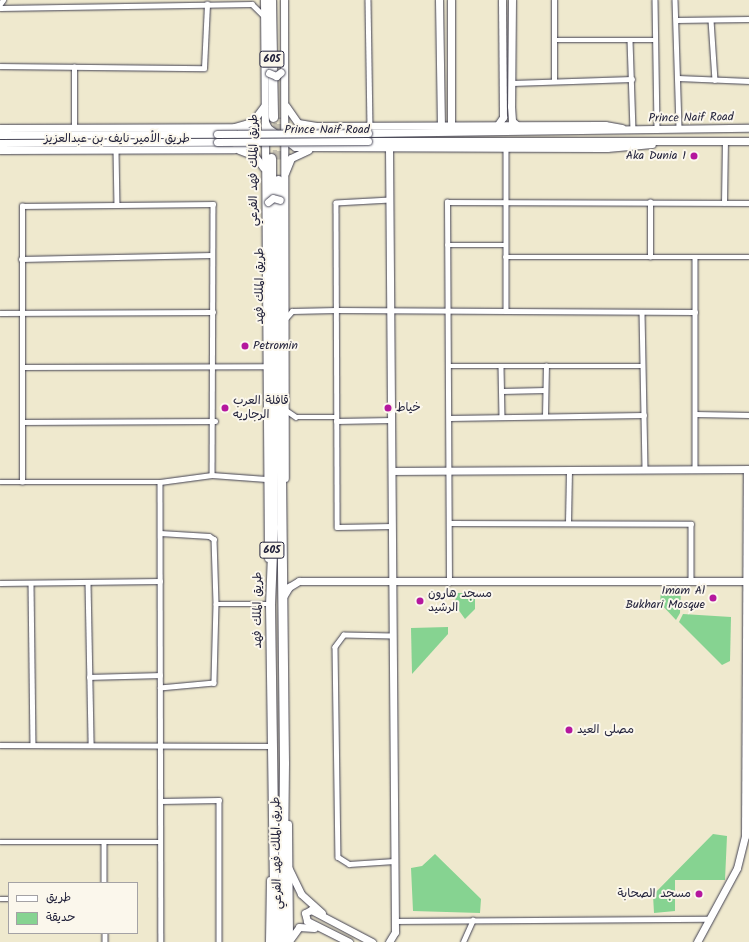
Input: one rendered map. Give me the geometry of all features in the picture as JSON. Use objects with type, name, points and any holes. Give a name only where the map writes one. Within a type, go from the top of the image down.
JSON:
[{"type":"highway","name":"605","points":[[271,0],[275,119]]},
{"type":"highway","name":"605","points":[[275,119],[277,0]]},
{"type":"highway","name":"طريق الملك فهد","points":[[274,156],[282,507],[287,942]]},
{"type":"highway","name":"طريق الملك فهد","points":[[274,156],[270,604],[272,858],[276,942]]},
{"type":"main road","name":"طريق الملك فهد الفرعي","points":[[264,0],[267,70],[265,100],[275,119]]},
{"type":"main road","points":[[284,0],[284,102],[294,120],[318,126]]},
{"type":"main road","points":[[439,0],[441,126]]},
{"type":"main road","points":[[451,0],[451,126]]},
{"type":"main road","points":[[496,126],[503,117],[502,0]]},
{"type":"main road","points":[[512,0],[512,121],[518,126]]},
{"type":"main road","points":[[267,70],[276,76],[283,69]]},
{"type":"main road","points":[[234,127],[256,119],[265,100]]},
{"type":"main road","points":[[440,101],[451,100]]},
{"type":"main road","points":[[274,156],[275,119],[284,102]]},
{"type":"main road","points":[[274,138],[275,119]]},
{"type":"main road","name":"Prince Naif Road","points":[[318,126],[347,126],[369,130],[441,126],[605,125],[633,130]]},
{"type":"main road","name":"طريق الأمير نايف بن عبدالعزيز","points":[[0,150],[225,150],[255,146],[292,130],[318,126]]},
{"type":"main road","points":[[347,126],[340,140],[348,147]]},
{"type":"main road","points":[[225,150],[234,143],[236,136],[226,127]]},
{"type":"main road","name":"Prince Naif Road","points":[[234,127],[255,129],[291,146],[314,148],[607,148],[655,143],[749,141]]},
{"type":"main road","name":"طريق الأمير نايف بن عبدالعزيز","points":[[0,128],[234,127]]},
{"type":"main road","name":"Prince Naif Road","points":[[0,135],[217,134],[369,130],[657,130],[679,128],[749,128]]},
{"type":"main road","name":"طريق الملك فهد الفرعي","points":[[274,138],[274,156],[284,175],[286,410],[282,507]]},
{"type":"main road","name":"Prince Naif Road","points":[[0,143],[605,140],[655,143]]},
{"type":"main road","points":[[389,147],[395,932],[389,942]]},
{"type":"main road","points":[[284,175],[291,158],[314,148]]},
{"type":"main road","points":[[234,149],[255,156],[264,170]]},
{"type":"main road","name":"طريق الملك فهد الفرعي","points":[[270,580],[266,479],[264,170],[274,156]]},
{"type":"main road","points":[[265,209],[268,202],[276,198],[280,200],[284,207]]},
{"type":"main road","points":[[392,471],[748,469],[748,521],[745,581],[747,826],[737,868],[697,942]]},
{"type":"main road","points":[[283,598],[289,587],[298,581],[449,583],[745,581]]},
{"type":"main road","name":"طريق الملك فهد الفرعي","points":[[284,763],[288,867],[287,942]]},
{"type":"main road","name":"طريق الملك فهد الفرعي","points":[[269,942],[272,858]]},
{"type":"main road","points":[[288,867],[301,894],[335,922]]},
{"type":"main road","points":[[349,942],[305,919],[305,912],[312,910],[372,942]]},
{"type":"main road","points":[[287,942],[299,926],[330,932]]},
{"type":"street","points":[[0,4],[3,0]]},
{"type":"street","points":[[368,0],[369,130]]},
{"type":"street","points":[[554,0],[554,82]]},
{"type":"street","points":[[654,0],[657,130]]},
{"type":"street","points":[[675,0],[679,128]]},
{"type":"street","points":[[0,66],[204,68],[207,4]]},
{"type":"street","points":[[0,8],[252,4],[264,16]]},
{"type":"street","points":[[676,20],[749,19]]},
{"type":"street","points":[[711,20],[716,80]]},
{"type":"street","points":[[554,40],[656,40]]},
{"type":"street","points":[[630,40],[633,130]]},
{"type":"street","points":[[74,67],[74,128]]},
{"type":"street","points":[[678,78],[749,81]]},
{"type":"street","points":[[512,83],[632,79]]},
{"type":"street","points":[[724,203],[725,141]]},
{"type":"street","points":[[506,147],[506,311]]},
{"type":"street","points":[[116,150],[117,205]]},
{"type":"street","points":[[390,200],[336,203],[336,419],[337,527],[392,526]]},
{"type":"street","points":[[449,583],[447,202],[506,200],[749,203]]},
{"type":"street","points":[[650,202],[650,257]]},
{"type":"street","points":[[22,482],[22,206],[213,204],[212,255],[215,421],[212,475]]},
{"type":"street","points":[[448,245],[506,245]]},
{"type":"street","points":[[21,259],[212,255]]},
{"type":"street","points":[[505,257],[749,257]]},
{"type":"street","points":[[695,257],[695,469]]},
{"type":"street","points":[[285,320],[292,312],[336,310],[695,312]]},
{"type":"street","points":[[0,313],[213,312]]},
{"type":"street","points":[[642,312],[645,470]]},
{"type":"street","points":[[22,367],[265,366]]},
{"type":"street","points":[[449,366],[643,366]]},
{"type":"street","points":[[501,366],[502,417]]},
{"type":"street","points":[[544,416],[546,366]]},
{"type":"street","points":[[502,391],[545,390]]},
{"type":"street","points":[[286,410],[296,417],[392,420]]},
{"type":"street","points":[[695,414],[749,415]]},
{"type":"street","points":[[449,418],[644,415]]},
{"type":"street","points":[[22,422],[215,421]]},
{"type":"street","points":[[568,523],[569,470]]},
{"type":"street","points":[[0,482],[160,482],[212,475],[266,479]]},
{"type":"street","points":[[160,482],[161,942]]},
{"type":"street","points":[[449,523],[691,524],[691,581]]},
{"type":"street","points":[[160,533],[209,536],[214,540],[216,604],[214,684],[160,688]]},
{"type":"street","points":[[0,583],[160,581]]},
{"type":"street","points":[[88,582],[91,744]]},
{"type":"street","points":[[31,583],[33,744]]},
{"type":"street","points":[[216,604],[270,604]]},
{"type":"street","points":[[392,636],[344,635],[335,647],[338,856],[349,864],[394,861]]},
{"type":"street","points":[[90,677],[160,675]]},
{"type":"street","points":[[0,745],[160,744],[271,746]]},
{"type":"street","points":[[161,801],[219,800],[219,942]]},
{"type":"street","points":[[0,842],[161,842]]},
{"type":"street","points":[[104,842],[104,882]]},
{"type":"street","points":[[394,921],[710,919]]},
{"type":"street","points":[[463,942],[473,920]]},
{"type":"green space","points":[[681,590],[680,613],[676,620],[660,603],[661,591]]},
{"type":"green space","points":[[456,593],[475,593],[475,609],[465,619],[455,605]]},
{"type":"green space","points":[[683,614],[731,617],[730,661],[722,665],[679,622]]},
{"type":"green space","points":[[448,627],[448,634],[412,674],[411,628]]},
{"type":"green space","points":[[713,834],[727,836],[725,880],[675,880],[675,911],[654,913],[653,895]]},
{"type":"green space","points":[[435,854],[481,899],[480,913],[413,911],[411,868],[422,866]]},
{"type":"tunnel","points":[[277,159],[278,117]]},
{"type":"place","name":"Aka Dunia 1","points":[[694,156]]},
{"type":"place","name":"Petromin","points":[[245,346]]},
{"type":"place","name":"قافلة العرب الرجاريه","points":[[225,408]]},
{"type":"place","name":"خياط","points":[[388,408]]},
{"type":"place","name":"Imam Al Bukhari Mosque","points":[[713,598]]},
{"type":"place","name":"مسجد هارون الرشيد","points":[[420,601]]},
{"type":"place","name":"مصلى العيد","points":[[569,730]]},
{"type":"place","name":"مسجد الصحابة","points":[[699,894]]}]
